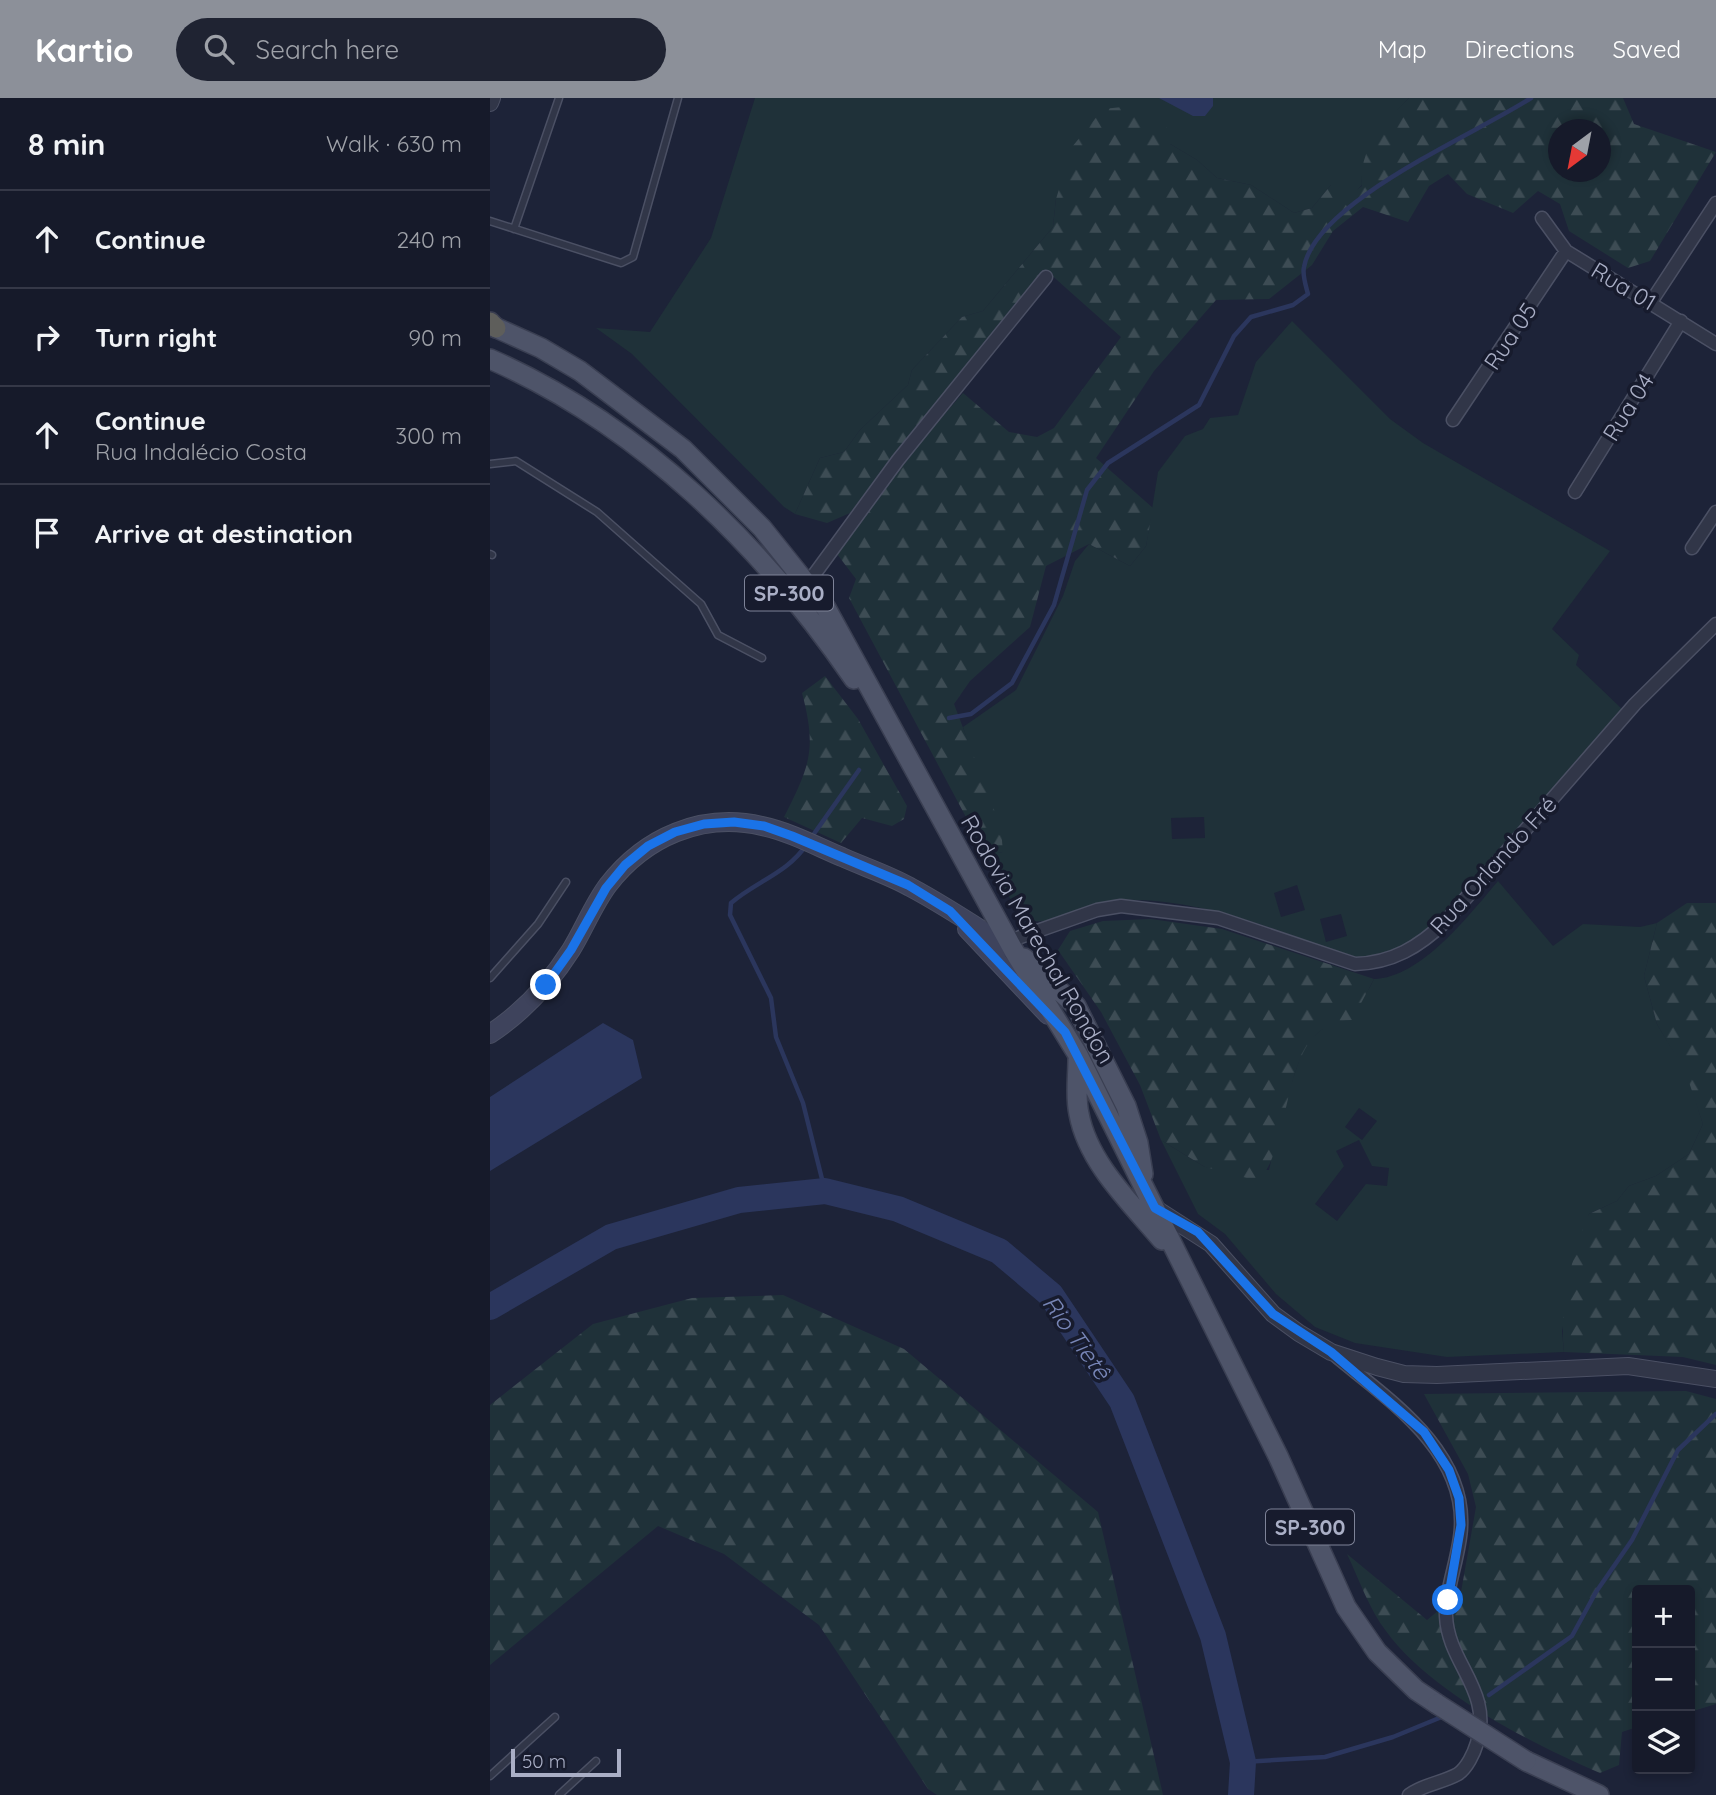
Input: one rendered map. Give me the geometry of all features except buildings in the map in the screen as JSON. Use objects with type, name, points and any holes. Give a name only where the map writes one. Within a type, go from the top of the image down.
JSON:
[{"type":"main road","name":"Rodovia Marechal Rondon","points":[[492,325],[580,371],[683,449],[762,528],[808,583],[851,651],[1012,946],[1133,1150],[1144,1187],[1278,1456],[1346,1607],[1377,1652],[1416,1690],[1526,1761],[1599,1795]]},
{"type":"main road","name":"Rodovia Marechal Rondon","points":[[490,359],[583,408],[620,433],[700,500],[793,598],[899,743]]},
{"type":"main road","points":[[490,1034],[522,1009],[546,985],[571,950],[606,888],[625,865],[648,846],[694,826],[734,822],[764,826],[908,885],[1012,946],[1045,974],[1076,1006],[1126,1106],[1133,1150],[1117,1167],[1101,1165]]},
{"type":"main road","points":[[950,911],[1065,1032]]},
{"type":"main road","points":[[1078,1055],[1078,1112],[1085,1138],[1101,1165],[1183,1265]]},
{"type":"street","points":[[490,103],[492,98]]},
{"type":"street","points":[[1651,302],[1716,203]]},
{"type":"street","name":"Rua 01","points":[[1542,218],[1566,251],[1716,344]]},
{"type":"street","name":"Rua 05","points":[[1453,420],[1566,251]]},
{"type":"street","points":[[808,583],[898,460],[1046,277]]},
{"type":"street","name":"Rua 04","points":[[1575,492],[1681,321]]},
{"type":"street","points":[[1692,548],[1716,512]]},
{"type":"street","name":"Rua Orlando Fré","points":[[1012,946],[1097,910],[1121,906],[1218,918],[1354,964],[1374,964],[1392,959],[1427,940],[1446,921],[1635,704],[1716,624]]},
{"type":"street","points":[[1155,1208],[1198,1232],[1273,1314],[1331,1352],[1424,1432],[1449,1470],[1459,1498],[1461,1525],[1446,1617],[1482,1711],[1475,1750],[1465,1767],[1457,1774],[1420,1787],[1409,1795]]},
{"type":"street","points":[[1331,1352],[1404,1374],[1437,1375],[1628,1366],[1716,1379]]},
{"type":"lane","points":[[514,229],[559,98]]},
{"type":"lane","points":[[490,222],[621,263],[633,257],[678,98]]},
{"type":"lane","points":[[490,464],[516,461],[597,512],[701,604],[718,635],[762,658]]},
{"type":"lane","points":[[490,978],[538,924],[566,882]]},
{"type":"lane","points":[[490,1776],[555,1717]]},
{"type":"lane","points":[[559,1795],[596,1761]]},
{"type":"green space","points":[[755,98],[1409,98],[1370,150],[1362,174],[1362,185],[1355,192],[1331,185],[1312,208],[1294,213],[1251,185],[1217,178],[1197,160],[1170,144],[1056,199],[1053,227],[983,311],[962,317],[912,370],[908,385],[860,430],[844,452],[820,458],[795,514],[784,507],[632,354],[596,328],[650,332],[711,238]]},
{"type":"green space","points":[[1409,98],[1623,98],[1634,124],[1716,152],[1650,261],[1628,268],[1569,231],[1560,204],[1538,191],[1513,213],[1467,194],[1448,174],[1429,186],[1408,222],[1363,207],[1333,231],[1312,265],[1269,299],[1216,300],[1154,371],[1096,458],[1153,508],[1146,546],[1130,566],[1089,544],[1046,566],[1030,627],[970,681],[954,704],[1001,828],[1003,853],[983,849],[849,598],[856,579],[837,554],[902,463],[963,393],[1009,432],[1037,437],[1054,428],[1121,337],[1048,272],[908,439],[850,513],[827,523],[795,514],[820,458],[844,452],[860,430],[908,385],[912,370],[962,317],[983,311],[1053,227],[1056,199],[1072,147],[1103,109],[1132,106],[1167,128],[1170,144],[1197,160],[1217,178],[1251,185],[1294,213],[1312,208],[1331,185],[1349,183],[1355,191],[1362,186],[1364,160],[1383,127]]},
{"type":"green space","points":[[1292,321],[1390,419],[1423,443],[1610,551],[1552,629],[1579,655],[1576,665],[1622,709],[1423,938],[1374,958],[1356,959],[1268,927],[1179,904],[1117,900],[1054,919],[1030,920],[1019,915],[983,849],[1003,853],[963,727],[1016,690],[1063,596],[1075,561],[1089,544],[1130,566],[1146,546],[1158,472],[1185,436],[1203,429],[1210,418],[1238,415],[1256,362]],"holes":[[[1204,817],[1205,838],[1172,839],[1171,818]],[[1297,885],[1305,910],[1281,917],[1274,893]],[[1341,914],[1347,936],[1326,942],[1320,919]]]},
{"type":"green space","points":[[825,676],[858,719],[907,806],[904,819],[892,826],[862,818],[841,843],[784,817],[800,784],[808,757],[809,729],[802,693]]},
{"type":"green space","points":[[1498,881],[1553,946],[1583,924],[1640,927],[1657,923],[1644,976],[1657,1024],[1687,1073],[1703,1124],[1689,1154],[1656,1176],[1629,1186],[1617,1201],[1589,1214],[1562,1331],[1564,1352],[1447,1357],[1355,1343],[1315,1327],[1276,1294],[1225,1234],[1198,1214],[1161,1140],[1205,1167],[1269,1170],[1292,1082],[1309,1041],[1361,999],[1374,979],[1392,976],[1427,956],[1459,926]],"holes":[[[1359,1108],[1377,1121],[1362,1140],[1345,1127]],[[1359,1140],[1372,1166],[1389,1168],[1387,1186],[1366,1184],[1337,1221],[1315,1204],[1344,1166],[1336,1151]]]},
{"type":"green space","points":[[1687,903],[1716,903],[1716,1365],[1683,1357],[1564,1352],[1563,1317],[1568,1282],[1589,1214],[1617,1201],[1629,1186],[1656,1176],[1689,1154],[1703,1124],[1686,1073],[1657,1024],[1644,976],[1657,923]]},
{"type":"green space","points":[[1151,919],[1222,929],[1374,979],[1352,1020],[1328,1026],[1311,1041],[1299,1062],[1270,1163],[1258,1181],[1205,1167],[1161,1140],[1140,1085],[1101,1012],[1058,950],[1070,931],[1103,921]]},
{"type":"green space","points":[[783,1295],[904,1349],[1098,1512],[1163,1795],[937,1795],[928,1789],[819,1625],[724,1554],[658,1526],[490,1665],[490,1405],[593,1324],[692,1298]]},
{"type":"green space","points":[[1686,1391],[1716,1399],[1716,1704],[1695,1710],[1695,1585],[1632,1585],[1632,1729],[1622,1732],[1619,1765],[1600,1773],[1544,1747],[1484,1714],[1428,1675],[1405,1653],[1386,1631],[1369,1604],[1347,1554],[1427,1620],[1461,1592],[1476,1507],[1468,1474],[1424,1394]]},
{"type":"water","points":[[1159,98],[1213,98],[1213,106],[1205,116],[1193,116]]},
{"type":"water","points":[[603,1023],[633,1040],[642,1078],[490,1171],[490,1097]]},
{"type":"waterway","points":[[949,718],[971,714],[1012,683],[1054,605],[1087,490],[1108,463],[1199,405],[1234,336],[1251,317],[1293,305],[1308,294],[1304,267],[1315,242],[1337,218],[1401,171],[1531,98]]},
{"type":"waterway","points":[[811,838],[859,770]]},
{"type":"waterway","points":[[806,845],[781,870],[731,903],[730,915],[771,998],[776,1037],[803,1103],[825,1191]]},
{"type":"waterway","name":"Rio Tietê","points":[[490,1307],[611,1237],[739,1200],[825,1191],[898,1209],[999,1251],[1051,1295],[1122,1401],[1213,1636],[1243,1762],[1241,1795]]},
{"type":"waterway","points":[[1489,1695],[1572,1636],[1596,1592],[1632,1540],[1678,1450],[1716,1414]]},
{"type":"waterway","points":[[1243,1762],[1325,1757],[1393,1737],[1444,1716]]},
{"type":"route","points":[[546,985],[571,950],[606,888],[625,865],[648,846],[675,832],[704,824],[734,822],[764,826],[908,885],[950,911],[1065,1032],[1155,1208],[1198,1232],[1273,1314],[1331,1352],[1424,1432],[1449,1470],[1459,1498],[1461,1525],[1455,1575],[1448,1600]]}]
